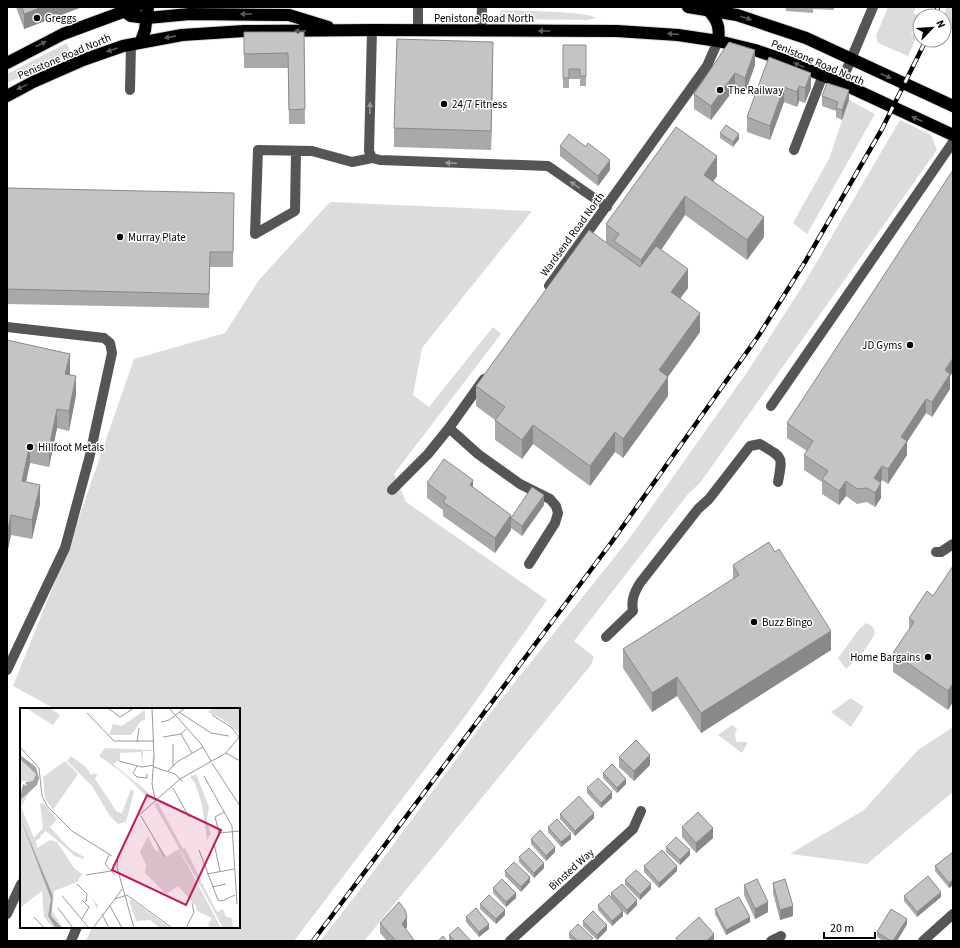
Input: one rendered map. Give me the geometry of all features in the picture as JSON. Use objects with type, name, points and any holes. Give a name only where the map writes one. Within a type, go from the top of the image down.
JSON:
[{"type":"highway","name":"Penistone Road North","points":[[688,7],[708,8],[737,15],[806,38],[953,106]]},
{"type":"highway","name":"Penistone Road North","points":[[7,63],[63,34],[128,8]]},
{"type":"highway","points":[[128,8],[131,16],[147,13],[289,15],[339,30]]},
{"type":"highway","points":[[708,8],[716,19],[720,28],[718,41]]},
{"type":"highway","points":[[136,43],[145,30],[147,13]]},
{"type":"highway","name":"Penistone Road North","points":[[7,96],[33,82],[83,60],[136,43],[182,35],[244,31],[339,30],[616,31],[678,34],[718,41],[755,50],[823,75],[953,135]]},
{"type":"street","points":[[418,7],[418,30]]},
{"type":"street","points":[[481,31],[482,7]]},
{"type":"street","points":[[841,83],[873,7]]},
{"type":"street","points":[[372,30],[369,151],[372,158]]},
{"type":"street","name":"Wardsend Road North","points":[[545,292],[707,66],[718,41]]},
{"type":"street","points":[[130,90],[136,43]]},
{"type":"street","points":[[794,150],[823,75]]},
{"type":"street","points":[[771,406],[953,142]]},
{"type":"street","points":[[296,151],[295,211],[255,234],[258,150],[312,151],[352,162],[372,158],[380,160],[548,166],[607,206]]},
{"type":"street","points":[[7,327],[104,338],[110,343],[112,353],[89,459],[65,548],[7,670]]},
{"type":"street","points":[[392,490],[428,454],[450,428],[490,370]]},
{"type":"street","points":[[450,428],[478,454],[520,484],[550,499],[556,506],[558,513],[555,523],[529,564]]},
{"type":"street","points":[[606,637],[633,611],[631,603],[633,595],[640,583],[698,510],[709,499],[750,446],[760,444],[781,459],[782,464],[778,482]]},
{"type":"street","points":[[936,552],[941,552],[953,544]]},
{"type":"street","name":"Binsted Way","points":[[510,941],[633,829],[641,811]]},
{"type":"street","points":[[7,914],[20,886]]},
{"type":"street","points":[[924,941],[953,914]]},
{"type":"street","points":[[71,941],[76,928]]},
{"type":"street","points":[[771,941],[781,936]]},
{"type":"shaded area","points":[[888,7],[916,7],[912,8],[912,47],[908,56],[878,43],[876,36]]},
{"type":"shaded area","points":[[953,7],[952,28],[952,8],[947,8]]},
{"type":"shaded area","points":[[502,10],[580,14],[596,18],[587,20],[505,19],[504,21],[501,20],[499,15]]},
{"type":"shaded area","points":[[67,43],[70,53],[7,83],[7,74]]},
{"type":"shaded area","points":[[849,100],[875,114],[807,234],[793,223],[829,159]]},
{"type":"shaded area","points":[[900,120],[931,135],[937,150],[700,483],[688,494],[574,641],[594,657],[591,665],[364,941],[320,941],[356,895],[491,712],[629,539],[750,368],[805,282]]},
{"type":"shaded area","points":[[330,202],[532,211],[422,348],[413,395],[429,407],[493,327],[501,334],[394,474],[406,502],[547,600],[466,715],[294,941],[86,941],[92,928],[240,928],[240,708],[53,708],[13,686],[68,549],[134,359],[225,333],[259,280]]},
{"type":"shaded area","points":[[866,623],[873,627],[875,634],[862,654],[846,669],[838,658],[860,628]]},
{"type":"shaded area","points":[[851,698],[864,707],[851,727],[831,712]]},
{"type":"shaded area","points":[[732,725],[737,729],[735,734],[736,742],[748,742],[742,753],[718,735]]},
{"type":"shaded area","points":[[953,727],[953,792],[867,864],[790,854],[864,810],[918,750]]},
{"type":"building","points":[[22,7],[42,7],[24,14]]},
{"type":"building","points":[[244,32],[304,32],[305,109],[289,110],[288,53],[244,54]]},
{"type":"building","name":"24/7 Fitness","points":[[397,39],[493,42],[491,131],[394,128]]},
{"type":"building","points":[[729,42],[755,50],[745,78],[735,73],[711,106],[694,94]]},
{"type":"building","points":[[563,45],[586,45],[586,76],[580,76],[580,69],[569,69],[569,78],[563,78]]},
{"type":"building","points":[[769,57],[811,73],[805,88],[799,86],[797,92],[784,87],[770,126],[747,117]]},
{"type":"building","points":[[827,83],[849,90],[842,110],[836,108],[838,102],[822,96]]},
{"type":"building","points":[[726,125],[739,134],[733,142],[720,133]]},
{"type":"building","points":[[676,127],[717,156],[704,175],[764,217],[747,240],[685,196],[641,260],[614,241],[619,234],[606,224]]},
{"type":"building","points":[[569,134],[586,147],[588,143],[610,160],[598,176],[560,146]]},
{"type":"building","points":[[953,170],[953,358],[945,370],[950,374],[932,402],[926,399],[901,437],[907,441],[888,469],[882,466],[874,478],[881,483],[875,493],[867,488],[857,489],[846,481],[839,491],[822,479],[828,471],[804,455],[813,441],[787,423]]},
{"type":"building","name":"Murray Plate","points":[[7,188],[234,193],[233,252],[210,252],[209,294],[7,289]]},
{"type":"building","points":[[589,230],[640,267],[656,246],[688,269],[671,292],[700,313],[659,370],[668,377],[623,439],[615,432],[590,466],[533,425],[522,440],[495,420],[505,407],[476,386]]},
{"type":"building","name":"Hillfoot Metals","points":[[7,340],[70,354],[65,374],[76,376],[69,411],[57,409],[49,448],[30,444],[22,481],[40,485],[32,520],[11,515],[7,535]]},
{"type":"building","points":[[444,459],[473,480],[470,485],[511,515],[495,538],[443,502],[446,497],[427,483]]},
{"type":"building","points":[[532,487],[544,495],[522,526],[511,518]]},
{"type":"building","name":"Buzz Bingo","points":[[769,542],[775,552],[779,549],[831,631],[701,713],[677,677],[652,693],[623,649],[739,575],[733,565]]},
{"type":"building","name":"Home Bargains","points":[[953,566],[953,683],[948,691],[893,653],[914,622],[909,618],[927,591],[933,596]]},
{"type":"building","points":[[636,740],[650,755],[634,771],[619,757]]},
{"type":"building","points":[[612,764],[626,779],[617,788],[603,773]]},
{"type":"building","points":[[598,778],[612,792],[601,803],[587,788]]},
{"type":"building","points":[[579,796],[594,813],[575,831],[560,814]]},
{"type":"building","points":[[698,812],[713,828],[696,843],[682,827]]},
{"type":"building","points":[[557,819],[571,834],[561,842],[548,827]]},
{"type":"building","points":[[540,830],[555,847],[546,856],[531,839]]},
{"type":"building","points":[[676,837],[690,850],[680,860],[666,847]]},
{"type":"building","points":[[529,848],[544,863],[534,873],[519,857]]},
{"type":"building","points":[[662,850],[677,866],[659,883],[644,866]]},
{"type":"building","points":[[953,852],[953,880],[949,883],[935,866]]},
{"type":"building","points":[[514,862],[530,877],[521,887],[505,871]]},
{"type":"building","points":[[636,870],[651,884],[640,895],[625,880]]},
{"type":"building","points":[[928,876],[941,892],[917,912],[904,896]]},
{"type":"building","points":[[502,879],[516,893],[506,902],[493,888]]},
{"type":"building","points":[[757,879],[768,902],[755,909],[744,885]]},
{"type":"building","points":[[785,879],[793,906],[780,910],[773,883]]},
{"type":"building","points":[[622,884],[637,900],[627,910],[611,893]]},
{"type":"building","points":[[489,895],[505,910],[496,919],[480,904]]},
{"type":"building","points":[[609,895],[623,911],[612,921],[598,905]]},
{"type":"building","points":[[739,897],[750,917],[726,930],[715,909]]},
{"type":"building","points":[[399,902],[405,910],[407,917],[402,924],[414,940],[412,941],[396,941],[380,923]]},
{"type":"building","points":[[476,908],[489,924],[479,932],[466,917]]},
{"type":"building","points":[[891,909],[907,919],[893,941],[877,932]]},
{"type":"building","points":[[593,911],[607,925],[597,935],[583,921]]},
{"type":"building","points":[[699,917],[714,934],[706,941],[678,941],[676,938]]},
{"type":"building","points":[[578,924],[593,938],[590,941],[578,941],[569,933]]},
{"type":"building","points":[[458,927],[471,941],[454,941],[449,935]]},
{"type":"building","points":[[443,936],[447,941],[438,941]]},
{"type":"railway","points":[[313,941],[611,543],[759,335],[805,262],[882,129],[922,48]]},
{"type":"place","name":"Greggs","points":[[37,18]]},
{"type":"place","name":"The Railway","points":[[720,90]]},
{"type":"place","name":"24/7 Fitness","points":[[444,104]]},
{"type":"place","name":"Murray Plate","points":[[120,237]]},
{"type":"place","name":"JD Gyms","points":[[910,345]]},
{"type":"place","name":"Hillfoot Metals","points":[[30,447]]},
{"type":"place","name":"Buzz Bingo","points":[[754,622]]},
{"type":"place","name":"Home Bargains","points":[[928,657]]}]
